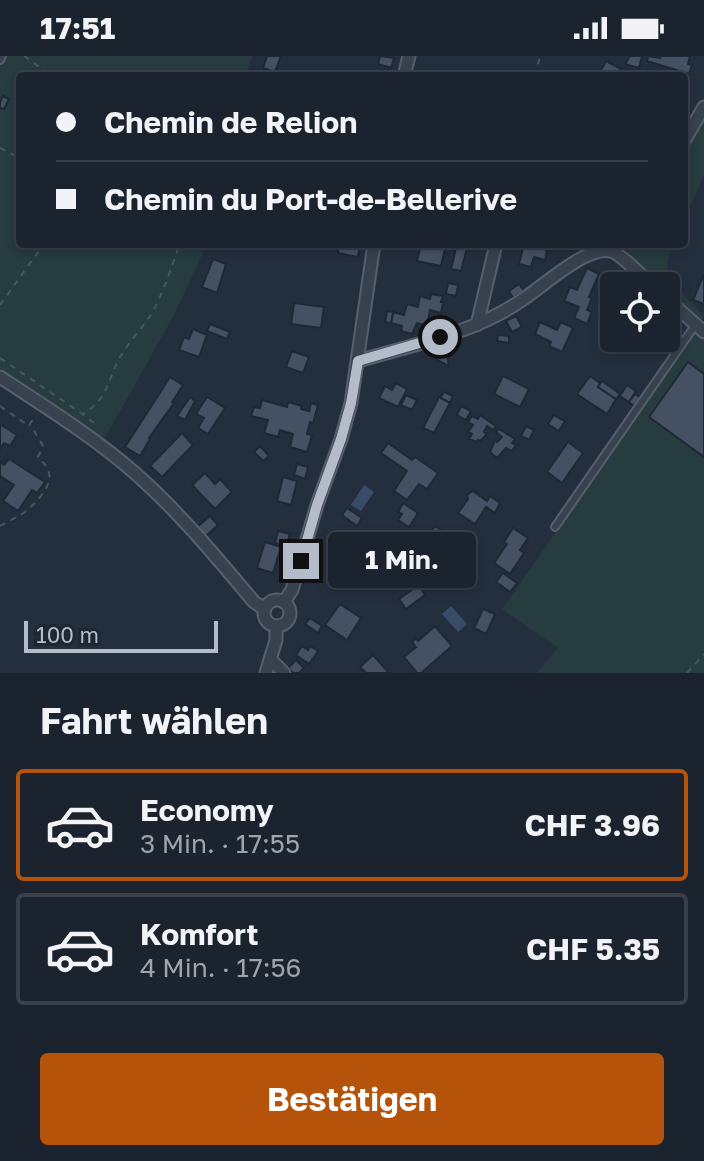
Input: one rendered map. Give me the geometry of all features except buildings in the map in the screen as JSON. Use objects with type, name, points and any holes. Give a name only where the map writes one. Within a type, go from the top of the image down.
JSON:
[{"type":"street","points":[[688,134],[704,107]]},
{"type":"street","points":[[284,602],[292,590],[351,403],[373,248]]},
{"type":"street","points":[[477,325],[495,248]]},
{"type":"street","points":[[358,361],[477,325],[526,298],[570,265],[601,251],[616,248],[639,272]]},
{"type":"street","points":[[680,310],[700,328]]},
{"type":"street","points":[[0,377],[79,428],[134,473],[192,530],[254,602],[265,609]]},
{"type":"street","points":[[276,600],[284,602],[289,609],[289,617],[276,626],[264,616],[271,601],[276,600]]},
{"type":"street","points":[[266,673],[276,640],[276,626]]},
{"type":"street","points":[[271,660],[284,673]]},
{"type":"lane","points":[[555,527],[700,328]]},
{"type":"path","points":[[24,56],[46,72]]},
{"type":"path","points":[[0,305],[41,248]]},
{"type":"path","points":[[82,414],[101,399],[120,358],[152,313],[178,248]]},
{"type":"path","points":[[0,358],[94,423]]},
{"type":"path","points":[[29,426],[42,404]]},
{"type":"path","points":[[0,406],[29,426],[41,440],[43,449],[38,457],[50,474],[41,495],[26,512],[0,526]]},
{"type":"path","points":[[687,673],[704,654]]},
{"type":"green space","points":[[0,56],[252,56],[246,72],[16,72],[16,248],[205,248],[174,315],[105,438],[0,370]]},
{"type":"green space","points":[[704,118],[704,175],[688,211],[688,143]]},
{"type":"green space","points":[[626,248],[672,248],[669,272],[646,272]]},
{"type":"green space","points":[[680,290],[704,316],[702,321],[680,301]]},
{"type":"green space","points":[[696,333],[704,341],[704,673],[536,673],[558,648],[502,609]]},
{"type":"water","points":[[364,485],[374,492],[361,511],[351,505]]},
{"type":"water","points":[[451,606],[467,624],[458,632],[442,614]]},
{"type":"route","points":[[301,561],[341,439],[358,361],[440,337]]}]
